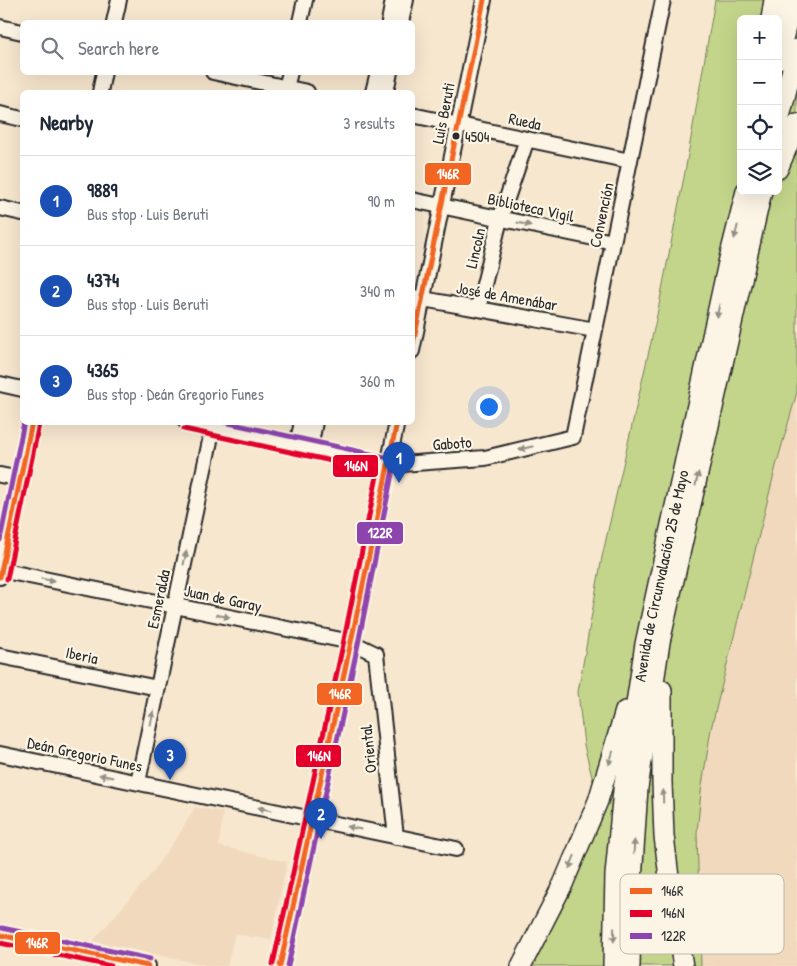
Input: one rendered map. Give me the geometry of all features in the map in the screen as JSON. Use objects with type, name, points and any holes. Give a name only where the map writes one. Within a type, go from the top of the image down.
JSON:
[{"type":"highway","points":[[772,15],[774,0]]},
{"type":"highway","points":[[782,43],[793,0]]},
{"type":"highway","points":[[782,109],[797,49]]},
{"type":"highway","points":[[782,160],[797,124]]},
{"type":"highway","name":"Avenida de Circunvalación 25 de Mayo","points":[[613,966],[616,875],[623,790],[728,263],[745,195]]},
{"type":"highway","name":"Avenida de Circunvalación 25 de Mayo","points":[[632,874],[638,788],[653,643],[761,195]]},
{"type":"highway","points":[[751,234],[767,195]]},
{"type":"highway","points":[[521,966],[563,884],[598,801],[653,643]]},
{"type":"highway","points":[[653,643],[664,836],[669,874]]},
{"type":"street","points":[[114,20],[119,0]]},
{"type":"street","points":[[300,20],[305,0]]},
{"type":"street","points":[[388,20],[393,0]]},
{"type":"street","points":[[401,20],[406,0]]},
{"type":"street","name":"Luis Beruti","points":[[415,324],[418,298],[442,207],[484,0]]},
{"type":"street","name":"Convención","points":[[573,437],[663,0]]},
{"type":"street","points":[[0,27],[20,32]]},
{"type":"street","points":[[100,90],[103,75]]},
{"type":"street","points":[[225,75],[286,90],[289,75]]},
{"type":"street","points":[[374,90],[377,75]]},
{"type":"street","points":[[386,90],[389,75]]},
{"type":"street","points":[[0,114],[20,119]]},
{"type":"street","name":"Rueda","points":[[415,117],[630,162]]},
{"type":"street","name":"Lincoln","points":[[478,310],[500,219],[526,139]]},
{"type":"street","name":"Biblioteca Vigil","points":[[415,201],[613,242]]},
{"type":"street","points":[[0,208],[20,213]]},
{"type":"street","name":"José de Amenábar","points":[[418,298],[596,330]]},
{"type":"street","points":[[0,384],[20,389]]},
{"type":"street","points":[[0,572],[31,425]]},
{"type":"street","name":"Gaboto","points":[[213,425],[387,465],[485,458],[573,437]]},
{"type":"street","name":"Esmeralda","points":[[138,782],[213,425]]},
{"type":"street","points":[[302,425],[304,447]]},
{"type":"street","points":[[304,447],[314,425]]},
{"type":"street","points":[[280,966],[313,820],[396,425]]},
{"type":"street","points":[[0,475],[20,479]]},
{"type":"street","name":"Juan de Garay","points":[[0,572],[351,642]]},
{"type":"street","name":"Oriental","points":[[351,642],[376,654],[396,837]]},
{"type":"street","name":"Iberia","points":[[0,656],[158,688]]},
{"type":"street","name":"Deán Gregorio Funes","points":[[0,754],[456,849]]},
{"type":"street","points":[[0,935],[98,961],[148,966]]},
{"type":"shaded area","points":[[797,392],[797,966],[701,966],[701,954],[784,954],[784,874],[698,874],[697,833],[701,792],[711,729],[776,466]]},
{"type":"shaded area","points":[[195,807],[223,812],[219,846],[287,862],[271,940],[235,934],[227,966],[210,966],[93,941],[151,874],[178,836]]},
{"type":"green space","points":[[715,0],[797,0],[797,392],[776,466],[711,729],[701,792],[697,833],[698,874],[620,874],[620,954],[701,954],[701,966],[521,966],[598,801],[584,745],[578,692],[602,557],[656,320],[685,172]]},
{"type":"transit line","name":"146R","points":[[415,334],[484,0]]},
{"type":"transit line","name":"122R","points":[[0,540],[23,425]]},
{"type":"transit line","name":"146R","points":[[0,577],[31,425]]},
{"type":"transit line","name":"146N","points":[[7,579],[39,425]]},
{"type":"transit line","name":"122R","points":[[238,425],[389,458],[394,464],[358,644],[288,966]]},
{"type":"transit line","name":"146R","points":[[280,966],[396,425]]},
{"type":"transit line","name":"146N","points":[[184,429],[378,471],[344,640],[273,964]]},
{"type":"transit line","name":"122R","points":[[2,928],[150,959]]},
{"type":"transit line","name":"146R","points":[[0,935],[148,966]]},
{"type":"transit line","name":"146N","points":[[0,943],[111,966]]},
{"type":"place","name":"4504","points":[[456,136]]},
{"type":"place","name":"9889","points":[[399,483]]},
{"type":"place","name":"4365","points":[[170,780]]},
{"type":"place","name":"4374","points":[[321,839]]}]
